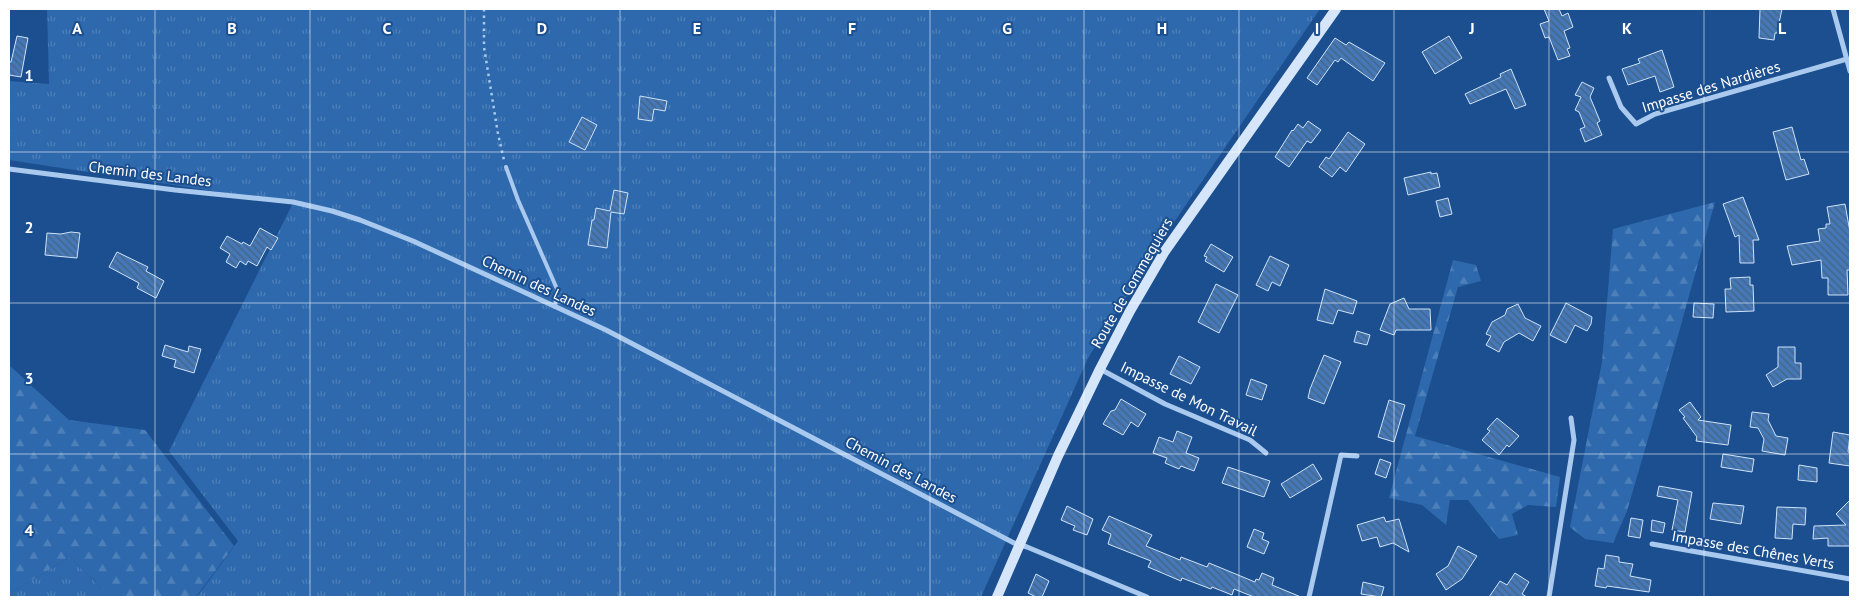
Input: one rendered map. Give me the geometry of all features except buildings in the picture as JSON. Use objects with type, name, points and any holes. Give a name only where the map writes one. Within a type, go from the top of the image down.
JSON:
[{"type":"street","name":"Route de Commequiers","points":[[998,597],[1058,456],[1100,369],[1164,251],[1336,9]]},
{"type":"street","points":[[1833,9],[1850,71]]},
{"type":"street","name":"Impasse des Nardières","points":[[1609,78],[1620,107],[1636,124],[1655,114],[1847,59]]},
{"type":"street","name":"Chemin des Landes","points":[[9,169],[175,190],[284,201],[332,211],[360,220],[413,241],[614,335],[1020,546],[1027,546],[1147,597]]},
{"type":"street","name":"Impasse de Mon Travail","points":[[1100,369],[1165,404],[1250,440],[1266,453]]},
{"type":"street","points":[[1549,597],[1574,440],[1571,418]]},
{"type":"street","points":[[1309,597],[1342,455],[1356,456]]},
{"type":"street","name":"Impasse des Chênes Verts","points":[[1652,544],[1850,579]]},
{"type":"lane","points":[[506,167],[518,200],[557,289],[555,307]]},
{"type":"path","points":[[484,9],[484,47],[498,134],[506,167]]},
{"type":"green space","points":[[47,9],[1320,9],[1168,231],[1088,358],[981,597],[197,597],[238,541],[169,451],[293,203],[9,160],[9,81],[49,84]]},
{"type":"green space","points":[[1715,202],[1627,511],[1613,543],[1585,539],[1570,527],[1602,362],[1613,229]]},
{"type":"green space","points":[[1453,260],[1476,265],[1481,281],[1458,287],[1415,436],[1560,477],[1556,507],[1528,505],[1512,514],[1518,535],[1499,539],[1468,500],[1450,500],[1446,525],[1422,505],[1389,498]]},
{"type":"green space","points":[[9,365],[69,420],[145,430],[234,546],[196,597],[110,597],[70,557],[9,594]]},
{"type":"green space","points":[[70,557],[110,597],[9,597],[9,594]]}]
